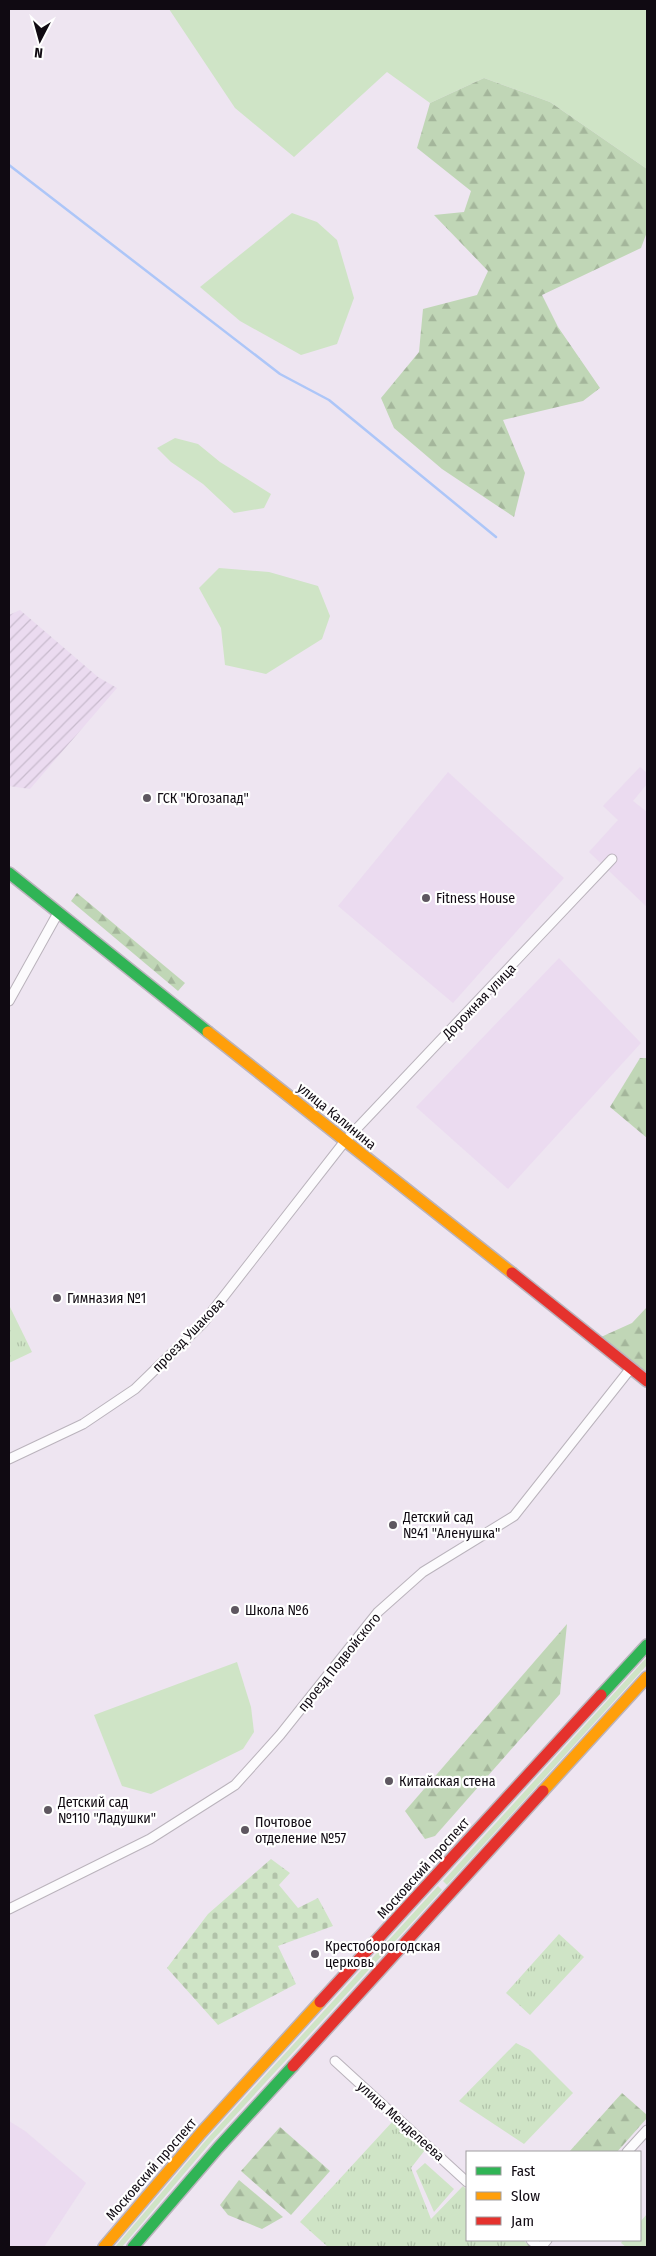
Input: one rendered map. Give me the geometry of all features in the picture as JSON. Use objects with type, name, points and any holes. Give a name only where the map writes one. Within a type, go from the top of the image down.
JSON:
[{"type":"main road","name":"улица Калинина","points":[[9,874],[647,1381]]},
{"type":"main road","name":"Московский проспект","points":[[104,2247],[201,2133],[647,1645]]},
{"type":"main road","points":[[133,2247],[218,2148],[647,1677]]},
{"type":"street","name":"Дорожная улица","points":[[345,1141],[612,859]]},
{"type":"street","points":[[9,1001],[58,912]]},
{"type":"street","name":"проезд Ушакова","points":[[9,1459],[83,1424],[149,1376],[203,1323],[345,1141]]},
{"type":"street","name":"проезд Подвойского","points":[[9,1909],[150,1840],[235,1785],[280,1735],[378,1612],[423,1572],[514,1516],[631,1368]]},
{"type":"street","name":"улица Менделеева","points":[[335,2061],[466,2181]]},
{"type":"street","points":[[628,2151],[647,2130]]},
{"type":"shaded area","points":[[20,610],[98,677],[117,688],[30,789],[9,786],[9,615]]},
{"type":"shaded area","points":[[640,767],[647,773],[647,784],[633,801],[647,812],[647,907],[589,852],[618,820],[603,806]]},
{"type":"shaded area","points":[[448,772],[564,878],[453,1003],[338,906]]},
{"type":"shaded area","points":[[559,958],[641,1043],[508,1189],[416,1107]]},
{"type":"shaded area","points":[[9,2121],[25,2131],[86,2183],[44,2247],[9,2247]]},
{"type":"green space","points":[[169,9],[647,9],[647,169],[550,102],[484,78],[430,103],[387,72],[294,157],[235,108]]},
{"type":"green space","points":[[484,78],[550,102],[647,169],[647,232],[641,248],[542,295],[558,327],[600,388],[583,401],[503,420],[525,473],[514,517],[442,469],[394,428],[381,398],[419,352],[423,309],[477,295],[488,271],[434,215],[464,212],[471,191],[417,148],[430,103]]},
{"type":"green space","points":[[292,213],[317,222],[337,240],[354,298],[337,344],[301,355],[240,321],[200,287]]},
{"type":"green space","points":[[175,438],[198,444],[220,462],[271,494],[264,508],[234,513],[203,484],[171,462],[157,448]]},
{"type":"green space","points":[[219,568],[269,572],[318,586],[330,616],[322,639],[266,674],[225,665],[221,628],[199,588]]},
{"type":"green space","points":[[77,893],[185,983],[178,991],[71,901]]},
{"type":"green space","points":[[640,1058],[647,1058],[647,1138],[610,1107]]},
{"type":"green space","points":[[9,1305],[32,1352],[9,1363]]},
{"type":"green space","points":[[647,1307],[647,1374],[601,1337],[632,1323]]},
{"type":"green space","points":[[567,1624],[560,1694],[435,1836],[425,1839],[405,1811]]},
{"type":"green space","points":[[647,1657],[647,1665],[447,1885],[443,1881]]},
{"type":"green space","points":[[237,1662],[251,1707],[254,1732],[243,1749],[151,1794],[122,1786],[94,1715]]},
{"type":"green space","points":[[271,1859],[290,1873],[279,1885],[298,1908],[318,1898],[333,1926],[278,1946],[296,1984],[218,2025],[167,1968],[208,1914]]},
{"type":"green space","points":[[438,1886],[442,1890],[211,2142],[122,2247],[115,2247],[207,2139]]},
{"type":"green space","points":[[559,1934],[584,1957],[530,2015],[506,1993]]},
{"type":"green space","points":[[516,2043],[530,2050],[573,2093],[524,2144],[459,2101]]},
{"type":"green space","points":[[622,2093],[647,2115],[647,2118],[618,2151],[570,2151]]},
{"type":"green space","points":[[393,2121],[425,2150],[411,2168],[431,2219],[463,2186],[466,2189],[466,2241],[524,2241],[531,2247],[328,2247],[300,2222]]},
{"type":"green space","points":[[280,2127],[330,2171],[291,2215],[241,2171]]},
{"type":"green space","points":[[425,2163],[454,2189],[434,2212],[416,2171]]},
{"type":"green space","points":[[239,2180],[283,2217],[262,2229],[228,2215],[220,2205]]},
{"type":"green space","points":[[647,2214],[647,2246],[626,2247],[621,2243],[622,2241],[641,2241],[641,2221]]},
{"type":"waterway","points":[[9,165],[280,374],[329,400],[496,537]]},
{"type":"traffic: fast","points":[[9,873],[208,1032]]},
{"type":"traffic: fast","points":[[601,1695],[647,1645]]},
{"type":"traffic: fast","points":[[133,2247],[218,2148],[293,2066]]},
{"type":"traffic: slow","points":[[208,1032],[512,1273]]},
{"type":"traffic: slow","points":[[543,1791],[647,1677]]},
{"type":"traffic: slow","points":[[104,2247],[201,2133],[320,2002]]},
{"type":"traffic: jam","points":[[512,1273],[647,1381]]},
{"type":"traffic: jam","points":[[320,2002],[601,1695]]},
{"type":"traffic: jam","points":[[293,2066],[543,1791]]},
{"type":"place","name":"ГСК \"Югозапад\"","points":[[147,798]]},
{"type":"place","name":"Fitness House","points":[[426,898]]},
{"type":"place","name":"Гимназия №1","points":[[57,1298]]},
{"type":"place","name":"Детский сад №41 \"Аленушка\"","points":[[393,1525]]},
{"type":"place","name":"Школа №6","points":[[235,1610]]},
{"type":"place","name":"Китайская стена","points":[[389,1781]]},
{"type":"place","name":"Детский сад №110 \"Ладушки\"","points":[[48,1810]]},
{"type":"place","name":"Почтовое отделение №57","points":[[245,1830]]},
{"type":"place","name":"Крестоборогодская церковь","points":[[315,1954]]}]
